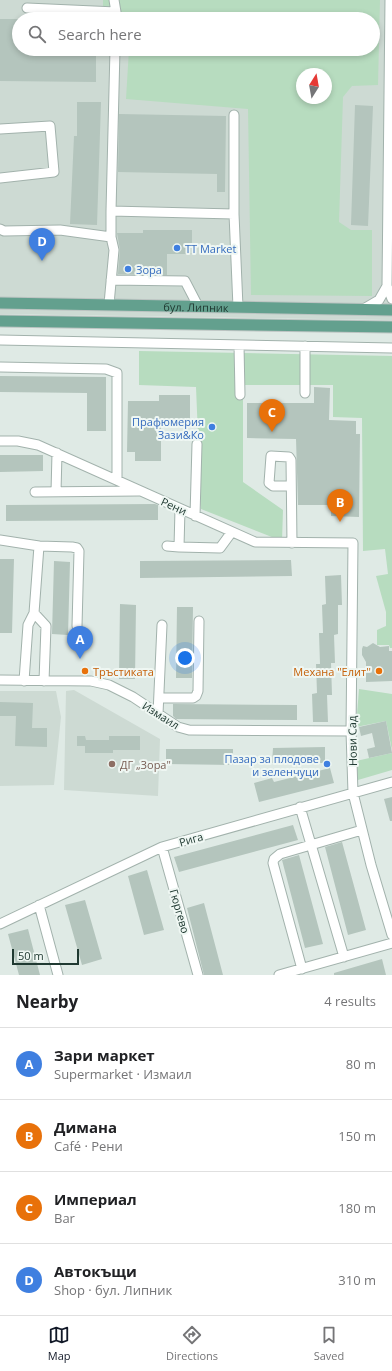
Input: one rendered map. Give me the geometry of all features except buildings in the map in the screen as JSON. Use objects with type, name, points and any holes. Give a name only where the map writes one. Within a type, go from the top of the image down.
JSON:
[{"type":"main road","name":"бул. Липник","points":[[0,303],[392,310]]},
{"type":"main road","name":"бул. Липник","points":[[0,321],[392,327]]},
{"type":"street","points":[[114,0],[116,12]]},
{"type":"street","points":[[362,310],[379,300],[387,286],[390,252],[390,0]]},
{"type":"street","points":[[26,8],[71,12]]},
{"type":"street","points":[[109,304],[114,250],[111,237],[110,211],[115,56]]},
{"type":"street","points":[[234,115],[234,214],[238,307]]},
{"type":"street","points":[[0,129],[50,126],[54,172],[0,178]]},
{"type":"street","points":[[110,211],[234,214]]},
{"type":"street","points":[[0,229],[4,231],[60,230],[111,237]]},
{"type":"street","points":[[111,280],[185,281],[198,306]]},
{"type":"street","points":[[387,286],[392,298]]},
{"type":"street","points":[[0,340],[392,348]]},
{"type":"street","points":[[239,345],[240,395]]},
{"type":"street","points":[[305,346],[305,392]]},
{"type":"street","points":[[0,367],[106,369],[116,373],[117,480]]},
{"type":"street","name":"Рени","points":[[0,441],[18,441],[38,445],[231,533],[255,542],[353,543]]},
{"type":"street","points":[[195,516],[197,444]]},
{"type":"street","points":[[56,492],[57,453]]},
{"type":"street","points":[[291,486],[292,543]]},
{"type":"street","points":[[35,492],[141,491]]},
{"type":"street","points":[[179,547],[180,509]]},
{"type":"street","points":[[167,546],[220,548],[231,533]]},
{"type":"street","points":[[0,540],[39,546],[77,548],[79,551],[77,626]]},
{"type":"street","name":"Нови Сад","points":[[353,543],[351,731],[353,793],[392,935]]},
{"type":"street","points":[[24,681],[28,625],[34,613],[39,546]]},
{"type":"street","points":[[34,613],[46,626],[44,681]]},
{"type":"street","points":[[159,698],[193,698],[196,696],[198,691],[199,621]]},
{"type":"street","points":[[158,714],[162,625]]},
{"type":"street","name":"Измаил","points":[[0,680],[91,681],[109,685],[132,697],[178,727],[189,730],[351,731]]},
{"type":"street","name":"Рига","points":[[0,924],[162,847],[392,782]]},
{"type":"street","points":[[300,807],[344,957]]},
{"type":"street","points":[[302,969],[273,863],[274,859],[280,854],[362,830]]},
{"type":"street","name":"Гюргево","points":[[162,847],[198,975]]},
{"type":"street","points":[[38,905],[58,975]]},
{"type":"street","points":[[279,975],[392,943]]},
{"type":"shaded area","points":[[0,0],[392,0],[392,320],[0,314]]},
{"type":"shaded area","name":"ДГ „Зора\"","points":[[74,690],[160,739],[158,796],[64,790],[66,691]]},
{"type":"shaded area","points":[[0,691],[56,691],[61,717],[54,785],[0,786]]},
{"type":"green space","points":[[103,0],[380,0],[380,12],[103,12]]},
{"type":"green space","points":[[129,56],[379,56],[378,85],[352,86],[343,97],[339,222],[351,230],[372,230],[372,296],[251,295],[248,109],[126,99]]},
{"type":"green space","points":[[139,351],[392,356],[392,648],[390,648],[389,645],[377,645],[377,630],[386,626],[386,612],[376,576],[388,574],[385,549],[363,551],[362,418],[333,417],[333,385],[243,385],[243,482],[283,510],[282,541],[201,509],[196,387],[139,385]]},
{"type":"green space","points":[[359,689],[392,694],[392,750],[386,721],[356,727]]},
{"type":"green space","points":[[392,753],[392,770],[358,780],[356,761]]},
{"type":"place","name":"TT Market","points":[[177,248]]},
{"type":"place","name":"Автокъщи","points":[[42,261]]},
{"type":"place","name":"Зора","points":[[128,269]]},
{"type":"place","name":"Прафюмерия Зази&Ко","points":[[212,427]]},
{"type":"place","name":"Империал","points":[[272,432]]},
{"type":"place","name":"Димана","points":[[340,522]]},
{"type":"place","name":"Зари маркет","points":[[80,659]]},
{"type":"place","name":"Тръстиката","points":[[85,671]]},
{"type":"place","name":"Механа \"Елит''","points":[[379,671]]},
{"type":"place","name":"ДГ „Зора\"","points":[[112,764]]},
{"type":"place","name":"Пазар за плодове и зеленчуци","points":[[327,764]]}]
